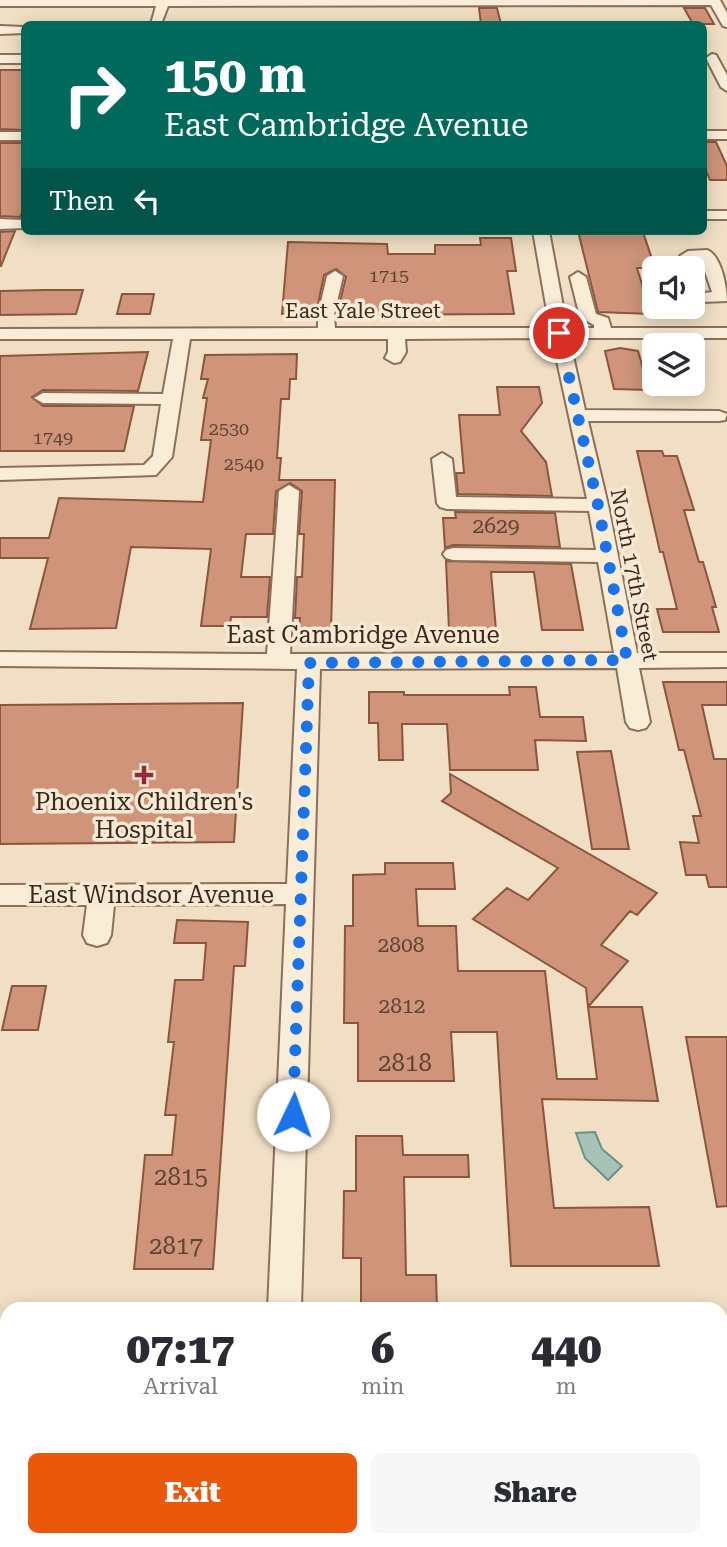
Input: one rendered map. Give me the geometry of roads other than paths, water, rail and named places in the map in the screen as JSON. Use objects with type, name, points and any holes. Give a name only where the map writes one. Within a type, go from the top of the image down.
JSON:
[{"type":"street","points":[[157,21],[164,1]]},
{"type":"street","points":[[0,3],[714,1],[727,24]]},
{"type":"street","points":[[0,30],[21,30]]},
{"type":"street","points":[[708,58],[727,58]]},
{"type":"street","points":[[708,58],[727,88]]},
{"type":"street","points":[[0,59],[21,59]]},
{"type":"street","points":[[723,135],[727,153]]},
{"type":"street","points":[[0,136],[21,136]]},
{"type":"street","points":[[707,215],[727,215]]},
{"type":"street","points":[[0,224],[21,224]]},
{"type":"street","name":"North 17th Street","points":[[542,235],[559,333],[598,505],[639,722]]},
{"type":"street","points":[[547,268],[584,272],[588,317],[602,322],[603,333]]},
{"type":"street","points":[[327,334],[326,315],[335,276]]},
{"type":"street","points":[[705,303],[721,333]]},
{"type":"street","name":"East Yale Street","points":[[0,334],[721,333]]},
{"type":"street","points":[[0,474],[149,471],[162,457],[182,334]]},
{"type":"street","points":[[394,358],[397,352],[396,334]]},
{"type":"street","points":[[43,398],[172,399]]},
{"type":"street","points":[[578,415],[719,416]]},
{"type":"street","points":[[442,458],[447,503],[598,505]]},
{"type":"street","points":[[278,662],[289,491]]},
{"type":"street","points":[[453,554],[608,556]]},
{"type":"street","name":"East Cambridge Avenue","points":[[0,659],[309,663],[727,660]]},
{"type":"street","points":[[284,1302],[303,894],[309,663]]},
{"type":"street","name":"East Windsor Avenue","points":[[0,895],[303,894]]},
{"type":"street","points":[[97,934],[102,895]]},
{"type":"place","name":"Phoenix Children's Hospital","points":[[144,775]]}]
